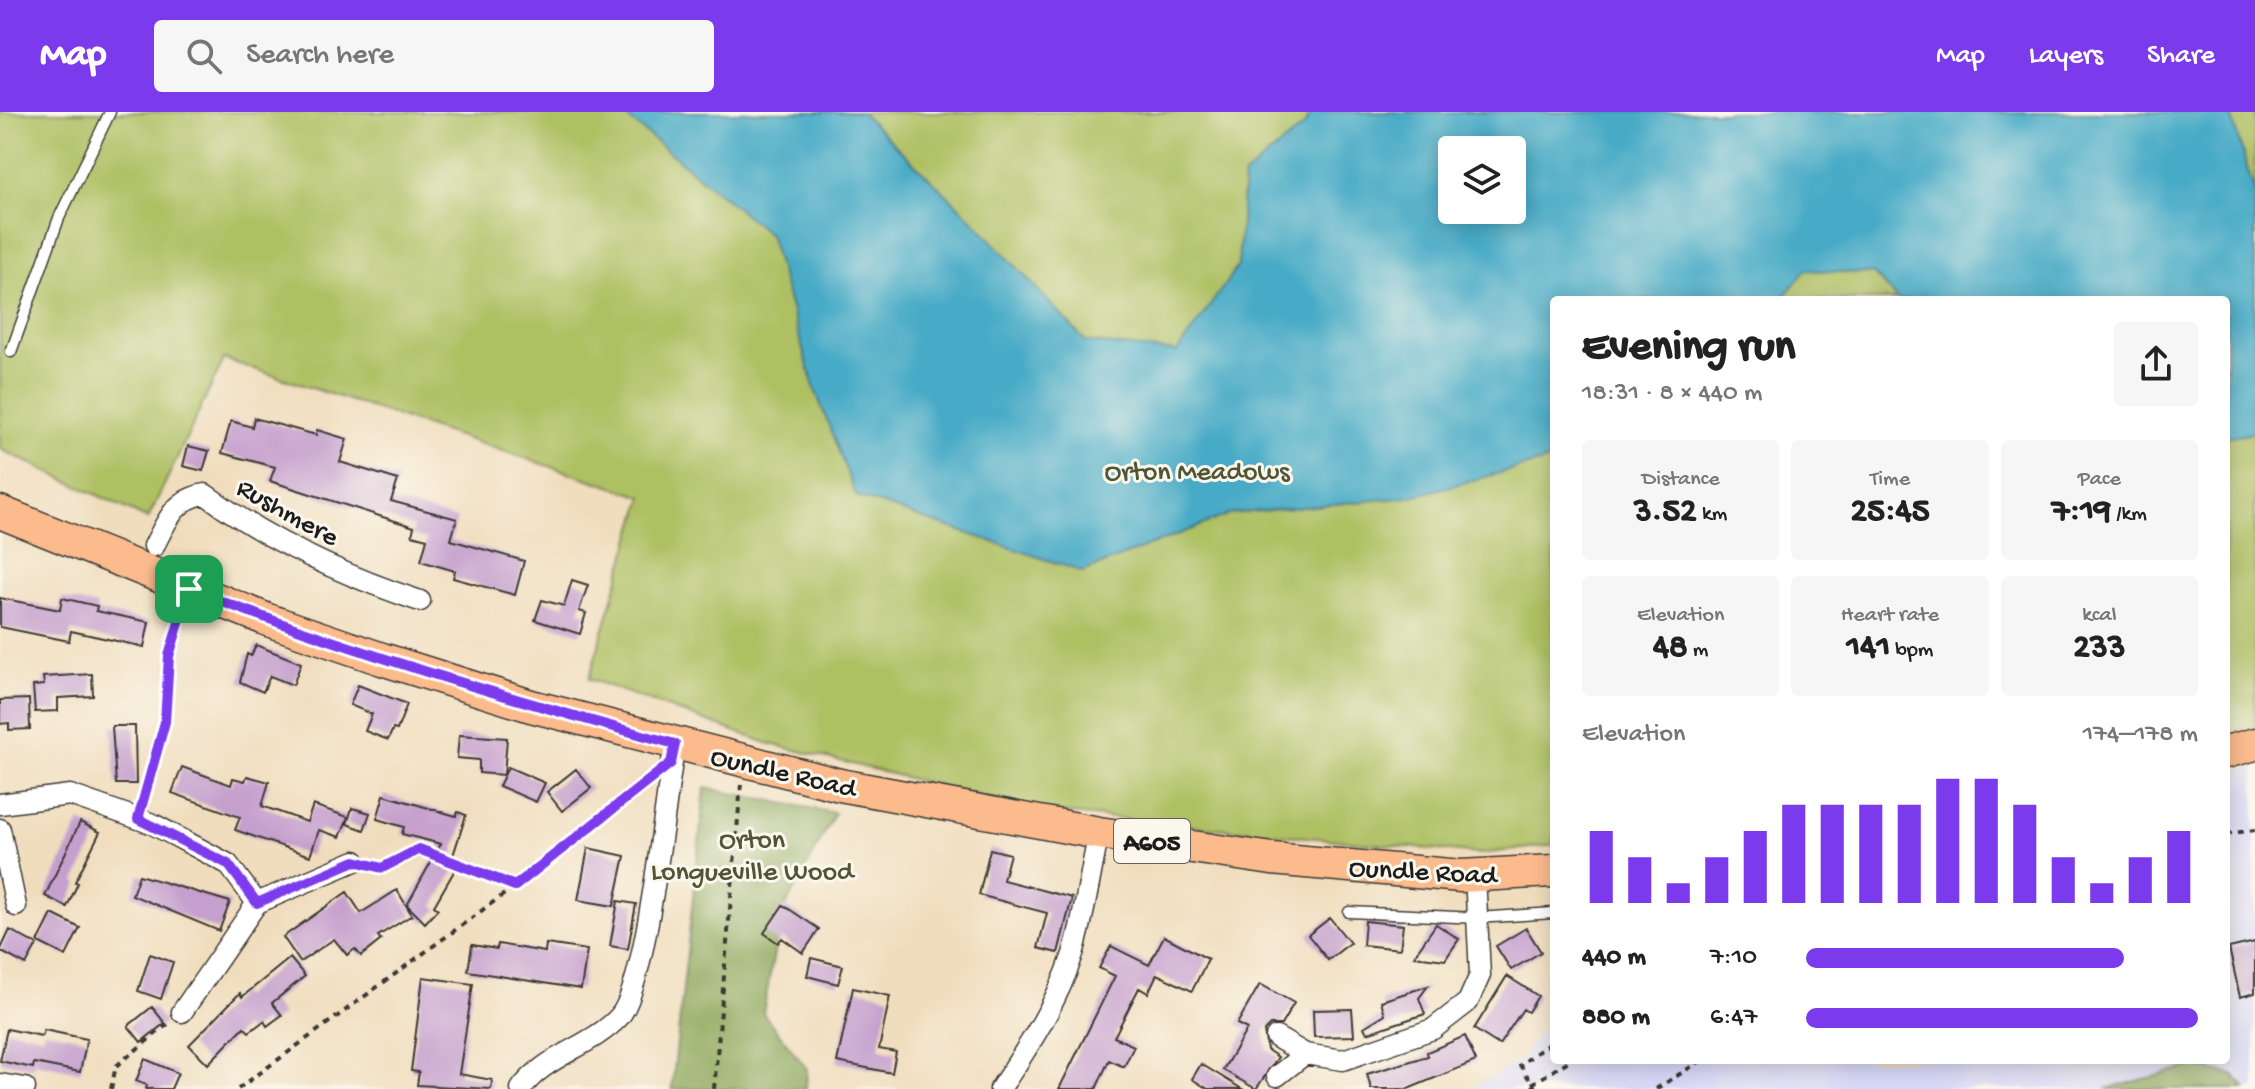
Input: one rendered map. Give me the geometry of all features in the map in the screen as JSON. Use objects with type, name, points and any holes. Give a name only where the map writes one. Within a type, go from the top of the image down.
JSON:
[{"type":"main road","name":"Oundle Road","points":[[0,512],[189,589],[397,664],[673,754],[743,761],[840,785],[1099,833],[1272,859],[1475,875],[1550,871]]},
{"type":"main road","points":[[2230,751],[2255,744]]},
{"type":"street","name":"Rushmere","points":[[154,546],[171,513],[187,497],[205,494],[229,512],[355,579],[420,601]]},
{"type":"street","points":[[521,1089],[548,1065],[599,1036],[621,1014],[635,982],[643,942],[673,754]]},
{"type":"street","points":[[0,804],[70,795],[138,819],[228,864],[257,903]]},
{"type":"street","points":[[0,829],[16,906]]},
{"type":"street","points":[[1000,1089],[1031,1043],[1069,964],[1099,833]]},
{"type":"street","points":[[182,1012],[257,903],[355,861]]},
{"type":"street","points":[[1276,1037],[1305,1054],[1343,1060],[1433,1029],[1468,1002],[1480,975],[1475,875]]},
{"type":"street","points":[[1277,1076],[1305,1054]]},
{"type":"street","points":[[0,1084],[25,1088]]},
{"type":"lane","points":[[11,352],[59,218],[110,112]]},
{"type":"lane","points":[[1349,912],[1477,918],[1550,913]]},
{"type":"path","points":[[138,819],[165,722],[169,656],[189,589]]},
{"type":"path","points":[[238,1089],[515,886],[673,754]]},
{"type":"path","points":[[714,1089],[743,761]]},
{"type":"path","points":[[2230,833],[2255,830]]},
{"type":"path","points":[[355,861],[382,868],[419,849],[515,886]]},
{"type":"path","points":[[111,1089],[116,1066],[182,1012]]},
{"type":"path","points":[[1550,1043],[1520,1065],[1534,1086],[1564,1064]]},
{"type":"path","points":[[1656,1089],[1696,1064]]},
{"type":"shaded area","points":[[2255,766],[2255,1089],[2247,1089],[2233,1075],[2193,1066],[2106,1089],[1471,1089],[1519,1061],[1550,1018],[1550,1064],[2230,1064],[2230,772]]},
{"type":"green space","name":"Orton Meadows","points":[[0,112],[2255,112],[2255,726],[2230,732],[2230,296],[1550,296],[1550,845],[1480,854],[1041,811],[767,743],[589,679],[643,497],[224,359],[148,519],[0,449]]},
{"type":"green space","name":"Orton Longueville Wood","points":[[705,788],[835,813],[781,915],[763,1013],[807,1069],[806,1089],[672,1089]]},
{"type":"green space","points":[[2193,1066],[2233,1075],[2247,1089],[2106,1089]]},
{"type":"water","points":[[620,112],[861,112],[974,221],[1086,342],[1177,352],[1238,266],[1244,175],[1304,126],[1312,112],[2230,112],[2255,193],[2255,432],[2230,436],[2230,296],[1893,296],[1874,274],[1806,270],[1784,296],[1550,296],[1550,460],[1409,497],[1230,514],[1083,572],[856,496],[814,387],[769,234]]},
{"type":"building","points":[[254,418],[316,435],[317,430],[347,439],[340,462],[398,480],[391,501],[457,519],[451,540],[524,561],[515,595],[453,578],[455,571],[421,561],[427,539],[412,535],[414,527],[270,481],[275,467],[222,453],[231,421],[252,427]]},
{"type":"building","points":[[188,446],[209,451],[203,471],[183,466]]},
{"type":"building","points":[[572,580],[588,585],[579,611],[586,613],[580,634],[535,620],[542,600],[564,606]]},
{"type":"building","points":[[0,598],[60,610],[62,598],[97,606],[96,611],[149,622],[144,647],[71,631],[69,641],[0,627]]},
{"type":"building","points":[[256,645],[301,663],[293,685],[270,676],[263,692],[240,682],[247,654],[251,656]]},
{"type":"building","points":[[92,674],[93,696],[58,698],[58,711],[35,712],[33,686],[44,685],[43,677]]},
{"type":"building","points":[[358,685],[407,704],[397,730],[393,729],[388,740],[365,731],[372,714],[350,705]]},
{"type":"building","points":[[29,699],[30,729],[9,730],[9,723],[0,724],[0,700]]},
{"type":"building","points":[[112,726],[135,726],[136,784],[116,784]]},
{"type":"building","points":[[459,735],[507,738],[504,775],[479,773],[479,760],[457,758]]},
{"type":"building","points":[[182,767],[231,785],[233,778],[245,781],[247,776],[269,782],[262,806],[307,822],[313,805],[348,817],[340,837],[319,830],[310,856],[235,830],[240,817],[172,793]]},
{"type":"building","points":[[508,767],[545,783],[536,802],[499,786]]},
{"type":"building","points":[[576,769],[591,788],[562,811],[547,792]]},
{"type":"building","points":[[384,795],[456,816],[458,812],[466,815],[450,865],[456,868],[434,906],[438,909],[425,923],[407,905],[441,844],[402,834],[404,827],[377,819]]},
{"type":"building","points":[[352,808],[370,813],[364,830],[347,824]]},
{"type":"building","points":[[80,822],[100,832],[75,882],[78,883],[67,907],[45,896]]},
{"type":"building","points":[[588,848],[625,856],[614,906],[578,900]]},
{"type":"building","points":[[990,849],[1010,854],[1003,880],[1072,898],[1058,953],[1038,948],[1047,913],[979,895]]},
{"type":"building","points":[[139,875],[230,902],[219,931],[132,895]]},
{"type":"building","points":[[397,890],[412,915],[378,936],[381,940],[361,956],[355,949],[347,955],[334,939],[300,962],[283,937],[347,892],[361,913]]},
{"type":"building","points":[[618,901],[636,904],[628,949],[610,946]]},
{"type":"building","points":[[783,905],[819,929],[803,953],[782,938],[778,943],[764,933]]},
{"type":"building","points":[[52,914],[80,928],[66,956],[38,942]]},
{"type":"building","points":[[1330,918],[1350,943],[1328,960],[1308,935]]},
{"type":"building","points":[[1365,921],[1403,925],[1400,949],[1363,945]]},
{"type":"building","points":[[1436,924],[1459,939],[1445,960],[1414,956]]},
{"type":"building","points":[[1526,928],[1541,952],[1511,970],[1496,946]]},
{"type":"building","points":[[10,930],[37,945],[26,965],[0,951]]},
{"type":"building","points":[[1164,936],[1208,959],[1192,991],[1157,974],[1148,993],[1139,988],[1114,1037],[1134,1046],[1124,1067],[1109,1060],[1096,1089],[1059,1089],[1115,976],[1099,968],[1111,946],[1149,965]]},
{"type":"building","points":[[2255,942],[2255,993],[2240,997],[2230,948]]},
{"type":"building","points":[[498,944],[545,952],[546,944],[587,950],[581,989],[468,971],[472,945],[497,949]]},
{"type":"building","points":[[150,954],[173,962],[161,999],[138,991]]},
{"type":"building","points":[[290,958],[305,976],[272,1003],[282,1015],[267,1026],[264,1021],[249,1032],[244,1027],[208,1064],[189,1045],[240,993],[242,997]]},
{"type":"building","points":[[811,958],[843,966],[838,984],[807,976]]},
{"type":"building","points":[[1507,976],[1538,996],[1528,1012],[1523,1009],[1499,1045],[1474,1029]]},
{"type":"building","points":[[423,977],[473,984],[459,1074],[492,1080],[491,1089],[417,1085],[419,1072],[411,1071]]},
{"type":"building","points":[[1260,984],[1294,1003],[1281,1025],[1270,1025],[1264,1031],[1267,1050],[1278,1057],[1256,1089],[1223,1070],[1247,1029],[1237,1024]]},
{"type":"building","points":[[1428,986],[1419,998],[1425,1014],[1367,1033],[1364,1027],[1385,1014],[1381,1001]]},
{"type":"building","points":[[853,988],[890,996],[879,1049],[896,1052],[892,1073],[837,1062]]},
{"type":"building","points":[[152,1007],[165,1023],[141,1042],[128,1026]]},
{"type":"building","points":[[1352,1009],[1354,1036],[1314,1037],[1313,1010]]},
{"type":"building","points":[[7,1029],[42,1036],[44,1030],[87,1039],[80,1072],[34,1063],[33,1068],[0,1061]]},
{"type":"building","points":[[1465,1036],[1476,1061],[1408,1089],[1371,1089],[1367,1074],[1428,1056],[1427,1052]]},
{"type":"building","points":[[145,1059],[178,1073],[171,1089],[146,1089],[147,1085],[136,1081]]},
{"type":"building","points":[[1201,1064],[1242,1089],[1208,1089],[1192,1079]]},
{"type":"route","points":[[189,589],[382,659],[531,706],[675,744],[671,763],[515,886],[419,849],[382,868],[355,861],[257,903],[228,864],[138,819],[165,722],[169,656],[189,589]]}]
